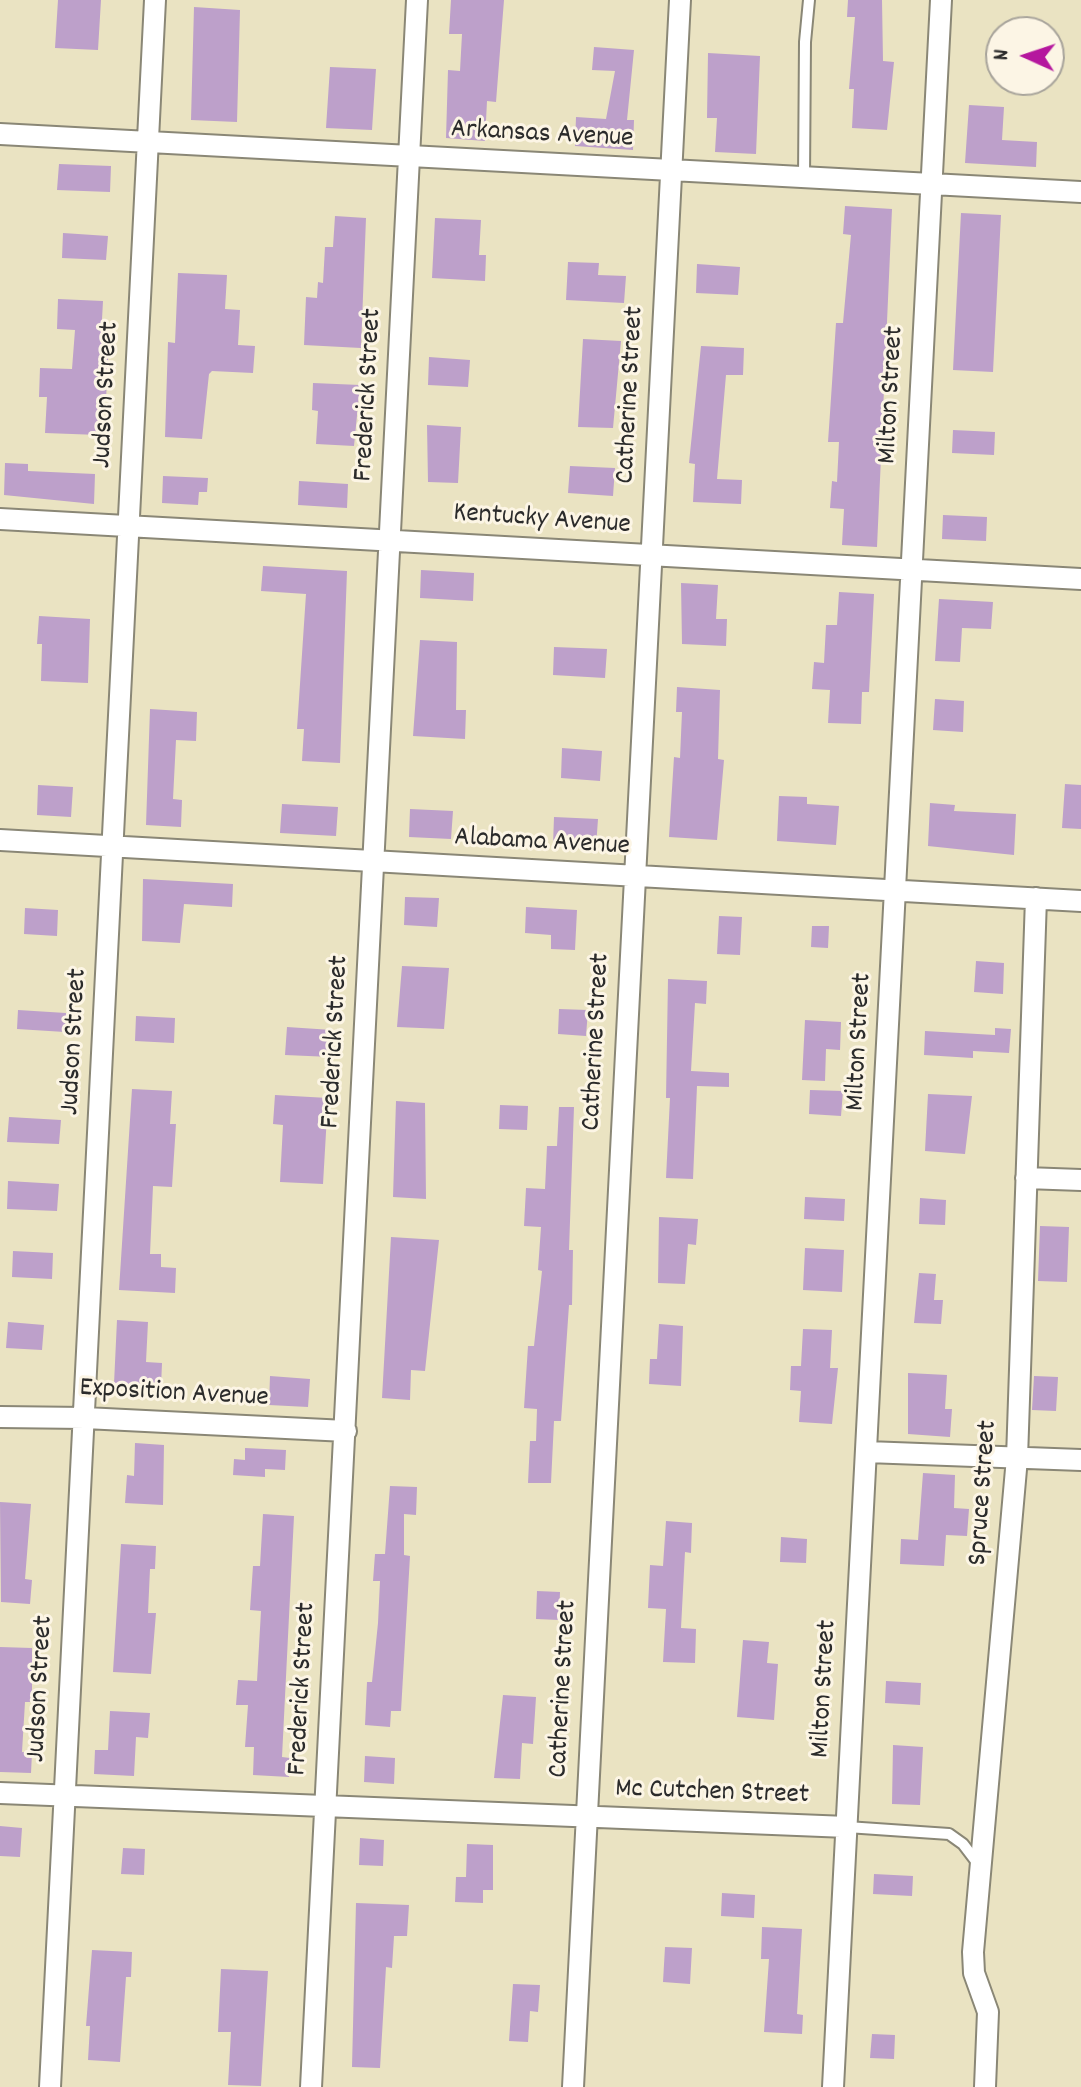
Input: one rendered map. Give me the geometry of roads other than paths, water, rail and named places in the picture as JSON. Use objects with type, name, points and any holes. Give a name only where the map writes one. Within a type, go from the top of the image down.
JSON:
[{"type":"street","name":"Judson Street","points":[[50,2087],[155,0]]},
{"type":"street","name":"Frederick Street","points":[[311,2087],[417,0]]},
{"type":"street","name":"Catherine Street","points":[[573,2087],[680,0]]},
{"type":"street","name":"Milton Street","points":[[833,2087],[941,0]]},
{"type":"street","name":"Arkansas Avenue","points":[[0,134],[1081,192]]},
{"type":"street","name":"Kentucky Avenue","points":[[0,519],[1081,579]]},
{"type":"street","name":"Alabama Avenue","points":[[0,840],[1081,901]]},
{"type":"street","name":"Spruce Street","points":[[985,2087],[988,2012],[973,1962],[1017,1458],[1036,898]]},
{"type":"street","points":[[1026,1178],[1081,1180]]},
{"type":"street","name":"Exposition Avenue","points":[[0,1417],[85,1418],[346,1431]]},
{"type":"street","points":[[867,1452],[1081,1460]]},
{"type":"street","name":"Mc Cutchen Street","points":[[0,1793],[847,1827]]},
{"type":"lane","points":[[804,178],[805,42],[809,0]]},
{"type":"lane","points":[[847,1827],[949,1834],[963,1844],[980,1867]]}]
